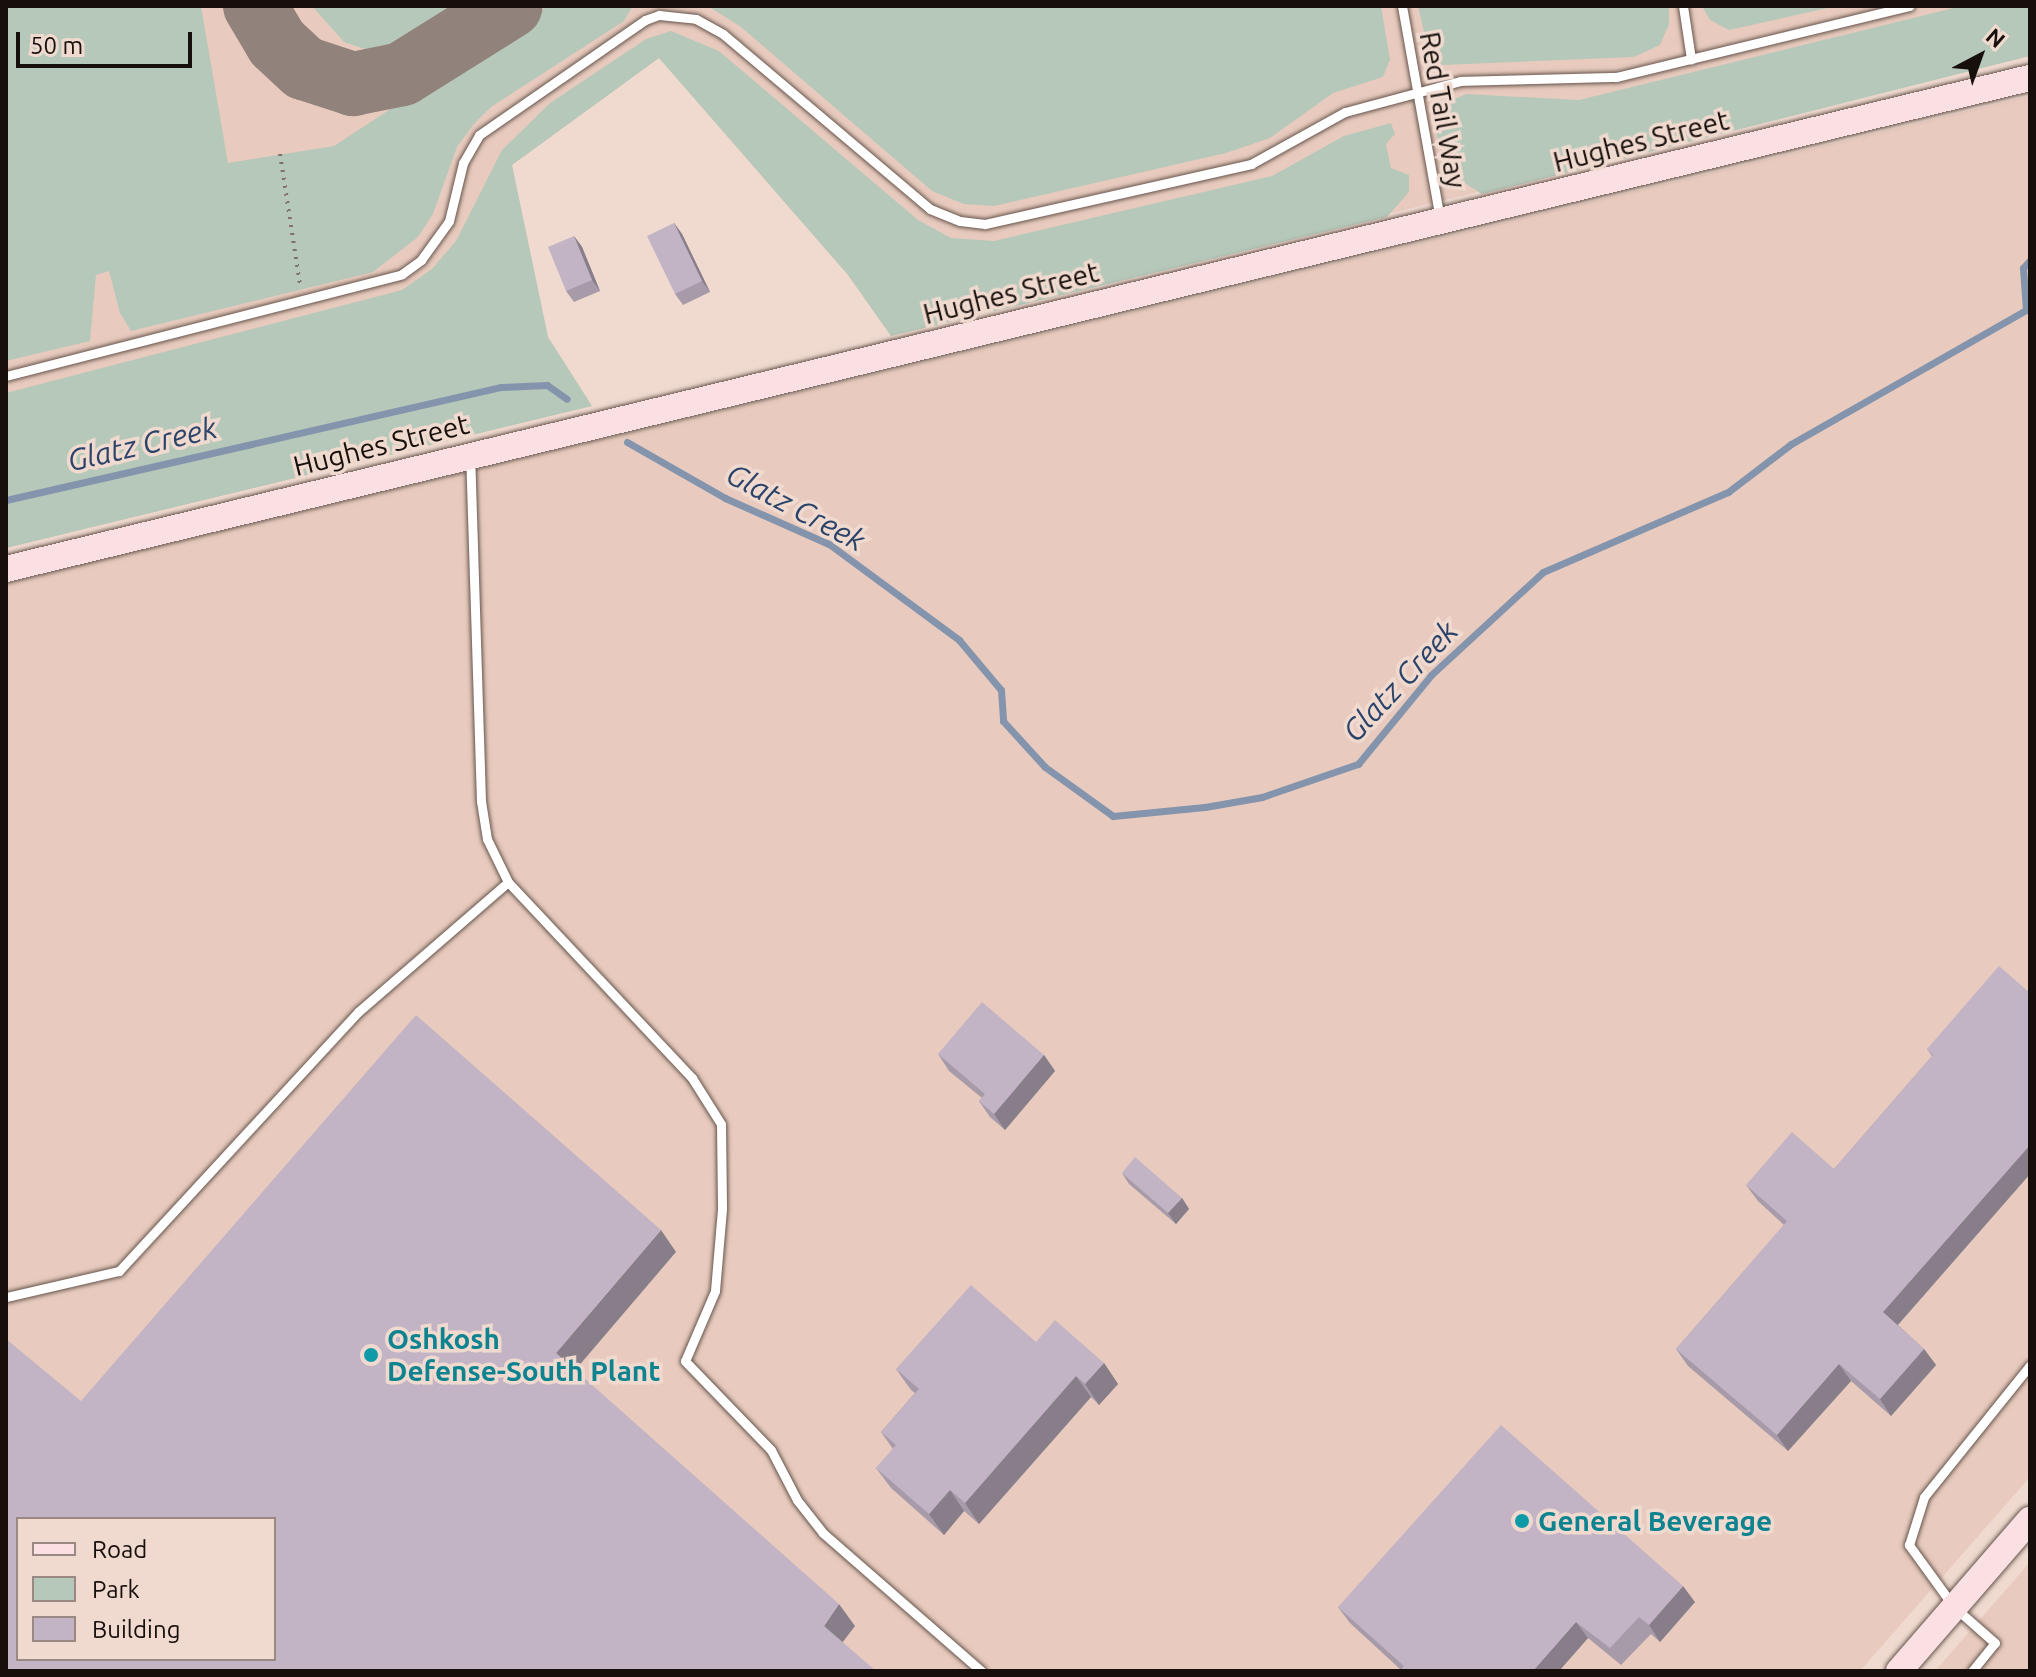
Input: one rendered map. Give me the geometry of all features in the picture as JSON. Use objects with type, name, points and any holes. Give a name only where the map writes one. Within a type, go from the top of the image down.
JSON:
[{"type":"street","name":"Hughes Street","points":[[6,569],[2030,78]]},
{"type":"street","points":[[1899,1671],[2030,1520]]},
{"type":"lane","name":"Red Tail Way","points":[[1402,6],[1440,223]]},
{"type":"lane","points":[[1683,6],[1691,59]]},
{"type":"lane","points":[[6,376],[376,285],[421,260],[449,221],[463,163],[479,135],[659,11],[696,19],[723,34],[930,209],[985,224],[1251,164],[1345,112],[1417,92],[1508,77],[1579,81],[1616,77],[1910,6]]},
{"type":"lane","points":[[470,457],[481,801],[487,839],[508,882],[692,1078],[721,1124],[723,1194],[715,1291],[685,1361],[771,1450],[797,1500],[823,1533],[981,1671]]},
{"type":"lane","points":[[6,1297],[119,1271],[358,1012],[508,882]]},
{"type":"lane","points":[[1972,1671],[1995,1643],[1954,1607],[1909,1545],[1924,1497],[2030,1365]]},
{"type":"path","points":[[280,154],[303,303]]},
{"type":"shaded area","points":[[6,6],[2030,6],[2030,56],[891,336],[848,275],[659,58],[512,165],[548,337],[592,406],[6,548]]},
{"type":"shaded area","points":[[2030,96],[2030,1477],[1860,1671],[6,1671],[6,583]]},
{"type":"shaded area","points":[[2030,1562],[2029,1671],[1935,1671]]},
{"type":"green space","points":[[6,6],[201,6],[228,163],[334,146],[548,6],[633,6],[624,21],[491,107],[473,125],[457,147],[433,214],[418,237],[373,272],[131,331],[120,313],[109,271],[96,275],[90,341],[6,361]]},
{"type":"green space","points":[[312,6],[461,6],[452,21],[417,44],[380,54],[344,42]]},
{"type":"green space","points":[[708,6],[1381,6],[1390,60],[1383,77],[1333,93],[1270,138],[1226,153],[994,206],[964,204],[932,191],[741,27]]},
{"type":"green space","points":[[1418,6],[1669,6],[1669,24],[1660,45],[1634,57],[1442,65],[1429,53]]},
{"type":"green space","points":[[1702,6],[1837,6],[1729,30],[1710,20]]},
{"type":"green space","points":[[1962,6],[2030,6],[2030,56],[1482,194],[1463,182],[1438,140],[1432,109],[1466,94],[1579,100]]},
{"type":"green space","points":[[671,31],[719,51],[918,220],[951,238],[994,241],[1272,176],[1344,136],[1391,123],[1395,134],[1386,144],[1391,168],[1409,175],[1409,192],[1387,217],[891,336],[848,275],[659,58],[512,165],[548,337],[592,406],[6,548],[6,393],[402,290],[432,269],[456,241],[502,150],[550,103],[646,39]]},
{"type":"building","points":[[674,223],[702,281],[675,294],[647,236]]},
{"type":"building","points":[[574,236],[592,280],[566,291],[548,247]]},
{"type":"building","points":[[1999,966],[2030,993],[2030,1145],[1883,1312],[1924,1349],[1880,1399],[1839,1364],[1777,1435],[1676,1349],[1787,1221],[1746,1185],[1792,1132],[1834,1169],[1933,1055],[1927,1049]]},
{"type":"building","points":[[982,1002],[1044,1055],[994,1114],[979,1101],[985,1094],[938,1054]]},
{"type":"building","name":"Oshkosh Defense-South Plant","points":[[416,1015],[661,1230],[556,1353],[839,1604],[824,1626],[876,1671],[11,1671],[6,1666],[6,1339],[81,1401]]},
{"type":"building","points":[[1135,1157],[1182,1198],[1168,1213],[1122,1173]]},
{"type":"building","points":[[971,1285],[1036,1342],[1055,1320],[1104,1363],[1085,1384],[1076,1376],[965,1503],[950,1490],[929,1514],[876,1468],[896,1445],[881,1432],[919,1389],[896,1369]]},
{"type":"building","name":"General Beverage","points":[[1501,1425],[1683,1586],[1649,1625],[1639,1617],[1610,1648],[1576,1622],[1533,1671],[1400,1671],[1404,1666],[1338,1607]]},
{"type":"waterway","name":"Glatz Creek","points":[[627,442],[725,498],[829,544],[959,640],[1001,690],[1003,721],[1045,767],[1113,816],[1205,807],[1262,797],[1358,764],[1431,675],[1543,572],[1728,492],[1791,444],[2026,310],[2023,268],[2030,260]]},
{"type":"waterway","name":"Glatz Creek","points":[[6,500],[501,387],[547,385],[567,399]]},
{"type":"taxiway","points":[[255,6],[277,43],[304,68],[353,84],[402,74],[511,6]]},
{"type":"place","name":"Oshkosh Defense-South Plant","points":[[371,1355]]},
{"type":"place","name":"General Beverage","points":[[1522,1521]]}]
